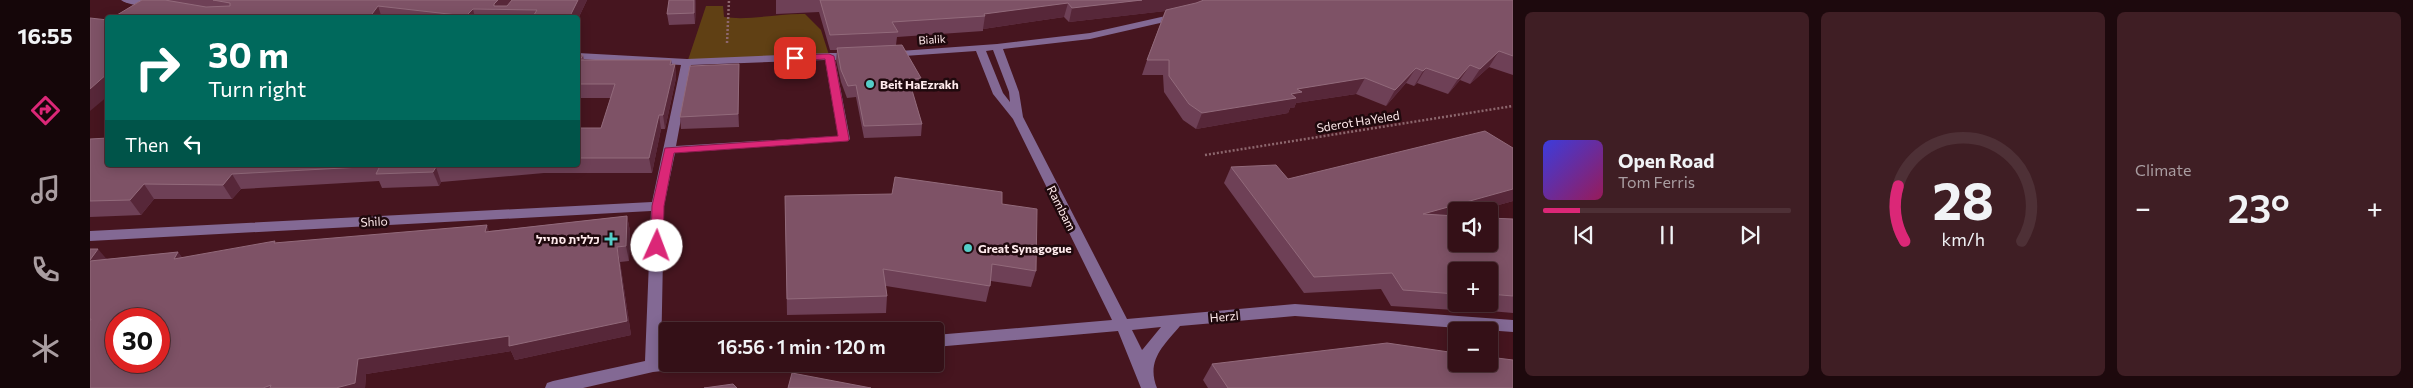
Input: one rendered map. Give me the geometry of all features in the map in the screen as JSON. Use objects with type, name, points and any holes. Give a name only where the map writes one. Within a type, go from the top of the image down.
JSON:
[{"type":"street","points":[[125,0],[163,6]]},
{"type":"street","name":"Bialik","points":[[580,56],[686,62],[997,48],[1090,36],[1187,14]]},
{"type":"street","name":"Rambam","points":[[980,48],[998,94],[1018,118],[1122,324],[1148,384]]},
{"type":"street","name":"Rambam","points":[[997,48],[1014,92],[1018,118]]},
{"type":"street","points":[[669,150],[844,139],[829,56]]},
{"type":"street","points":[[653,366],[658,206],[686,62]]},
{"type":"street","name":"Shilo","points":[[90,236],[658,206]]},
{"type":"street","name":"Herzl","points":[[944,340],[1295,310],[1513,326]]},
{"type":"street","points":[[1148,384],[1148,352],[1175,321]]},
{"type":"street","points":[[553,388],[659,365]]},
{"type":"path","points":[[726,61],[729,0]]},
{"type":"path","name":"Sderot HaYeled","points":[[1205,155],[1513,106]]},
{"type":"shaded area","points":[[706,6],[723,6],[724,17],[734,18],[805,14],[821,30],[829,55],[688,60]]},
{"type":"building","points":[[142,0],[165,0],[206,7],[230,6],[230,3],[213,0],[498,0],[494,6],[507,6],[512,0],[578,0],[570,15],[534,15],[537,10],[473,9],[467,15],[457,15],[378,6],[371,15],[117,15]]},
{"type":"building","points":[[669,0],[694,0],[694,13],[667,14]]},
{"type":"building","points":[[820,0],[1142,0],[1072,8],[1068,3],[984,14],[985,16],[892,22],[898,32],[830,35]]},
{"type":"building","points":[[1204,0],[1513,0],[1513,56],[1499,51],[1480,69],[1470,65],[1458,79],[1426,68],[1423,71],[1416,68],[1395,90],[1365,78],[1297,89],[1302,92],[1291,94],[1296,98],[1202,113],[1189,104],[1169,76],[1169,60],[1147,60],[1166,10]]},
{"type":"building","points":[[90,18],[105,20],[105,76],[90,89]]},
{"type":"building","points":[[902,45],[921,78],[909,80],[922,124],[864,126],[856,85],[848,86],[841,70],[837,48]]},
{"type":"building","points":[[580,60],[671,60],[670,65],[675,64],[663,115],[659,115],[649,158],[580,158],[580,128],[601,128],[615,84],[580,84]]},
{"type":"building","points":[[739,64],[738,114],[680,117],[690,66]]},
{"type":"building","points":[[1485,131],[1513,148],[1513,189],[1466,202],[1448,202],[1448,207],[1423,214],[1448,216],[1448,252],[1498,252],[1498,218],[1513,219],[1513,296],[1498,295],[1498,262],[1448,262],[1448,293],[1403,290],[1392,273],[1314,277],[1231,167],[1276,165],[1288,179]]},
{"type":"building","points":[[105,138],[105,167],[362,167],[232,174],[223,185],[144,184],[130,200],[90,201],[90,139]]},
{"type":"building","points":[[380,167],[436,167],[433,172],[376,174]]},
{"type":"building","points":[[895,177],[1002,192],[1002,204],[1037,209],[1036,271],[992,264],[990,286],[883,269],[887,296],[787,299],[785,196],[892,194]]},
{"type":"building","points":[[627,216],[626,246],[617,247],[627,321],[509,346],[509,336],[358,359],[355,383],[336,388],[270,388],[271,385],[263,388],[90,388],[90,261],[178,252],[174,259],[275,241],[274,243],[487,225],[485,232]]},
{"type":"building","points":[[90,249],[98,249],[90,260]]},
{"type":"building","points":[[1387,343],[1448,352],[1448,372],[1498,372],[1498,358],[1513,360],[1513,388],[1228,388],[1212,364]]},
{"type":"building","points":[[792,373],[871,388],[788,388]]},
{"type":"building","points":[[733,384],[737,388],[704,388]]},
{"type":"place","name":"Beit HaEzrakh","points":[[870,84]]},
{"type":"place","name":"כללית סמייל","points":[[611,239]]},
{"type":"place","name":"Great Synagogue","points":[[968,248]]},
{"type":"route","points":[[657,246],[658,206],[669,150],[844,139],[829,56],[795,58]]}]
